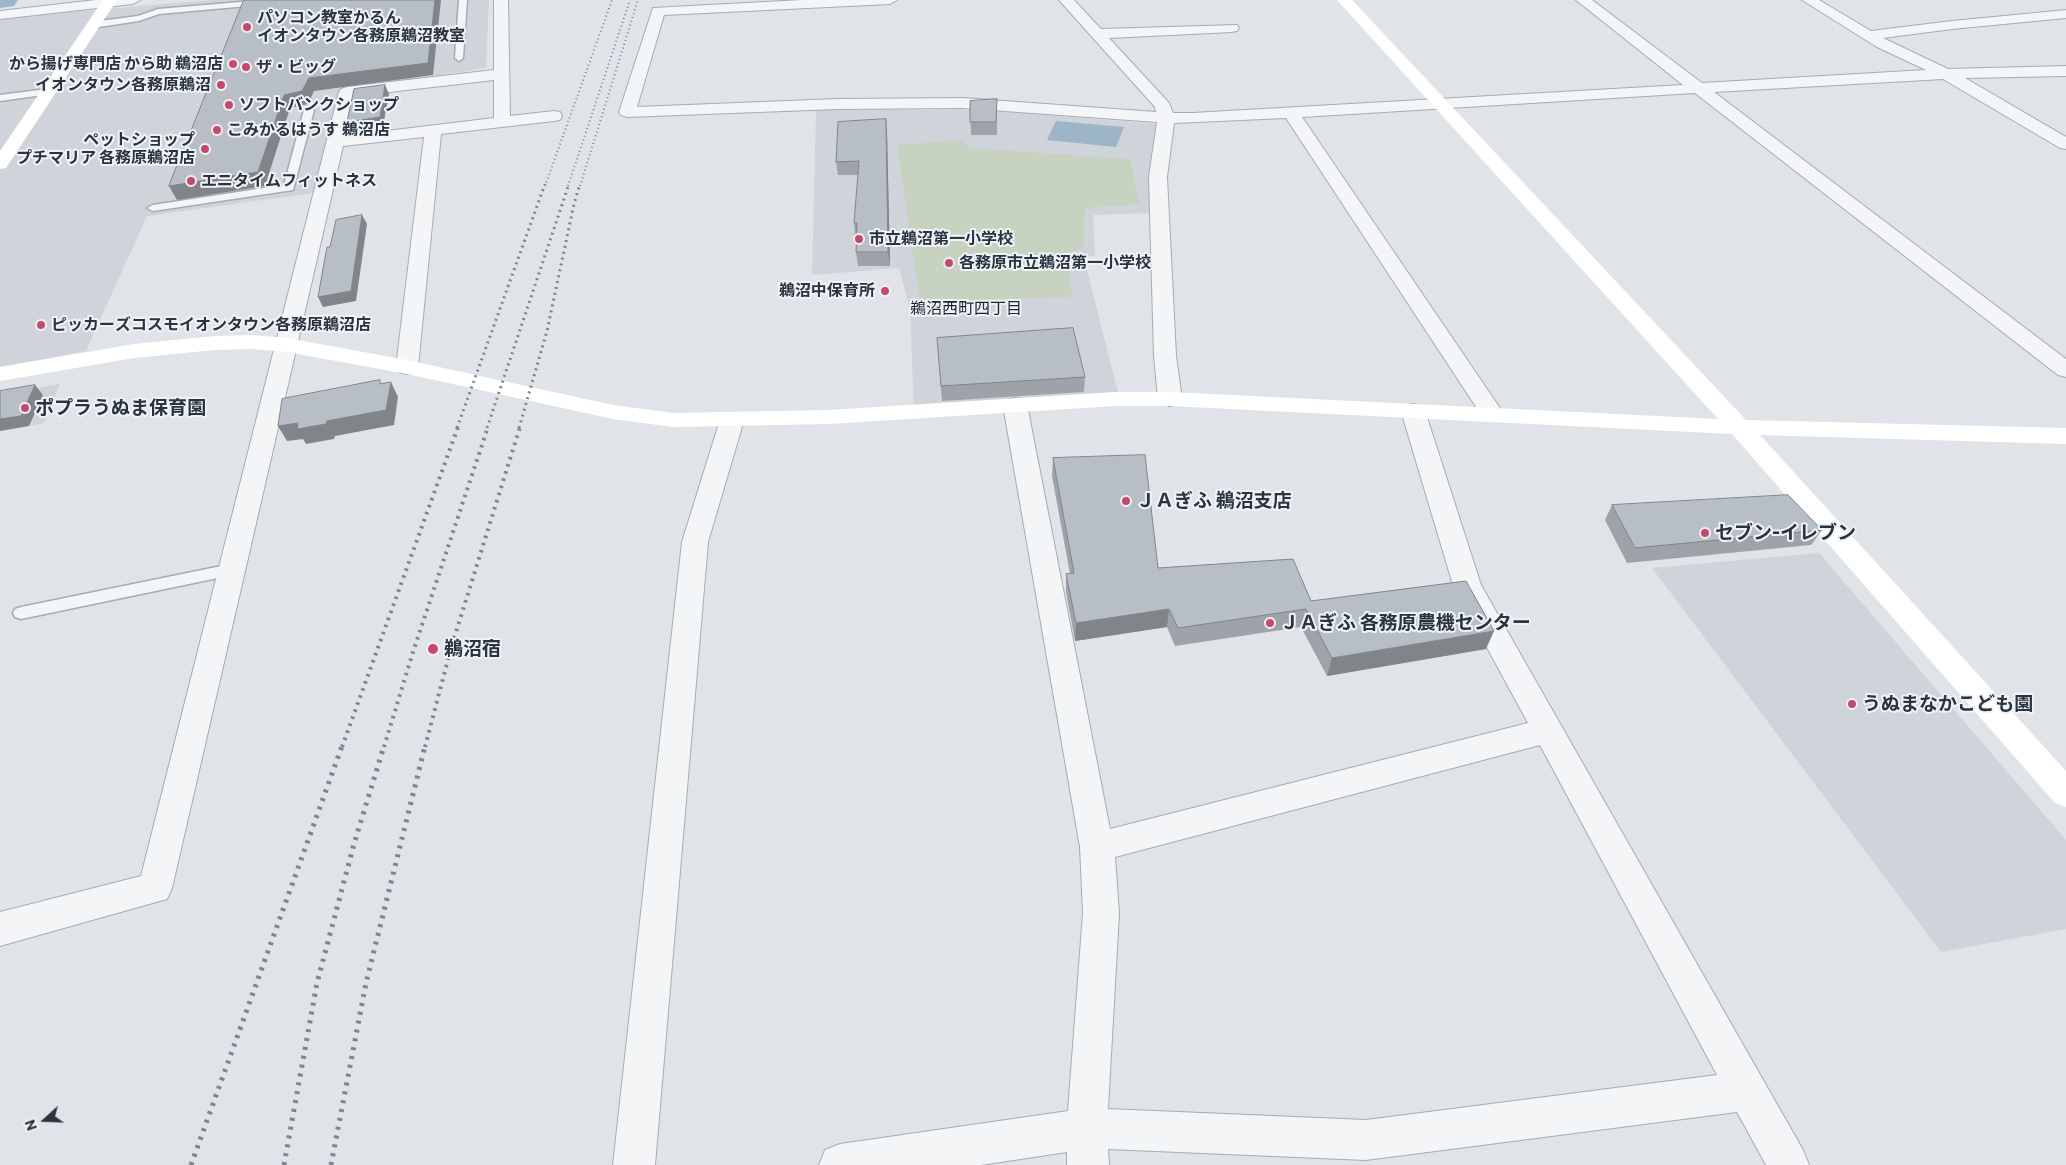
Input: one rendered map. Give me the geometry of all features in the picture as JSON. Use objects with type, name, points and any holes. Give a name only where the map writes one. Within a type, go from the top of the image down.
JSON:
[{"type":"street","points":[[0,16],[133,0]]},
{"type":"street","points":[[501,0],[502,122]]},
{"type":"street","points":[[890,0],[660,6],[626,112],[815,103],[964,103],[1029,106],[1166,118],[1291,113],[1946,74],[2066,71]]},
{"type":"street","points":[[1066,0],[1163,106],[1166,118],[1158,177],[1165,356],[1170,399]]},
{"type":"street","points":[[1344,0],[1739,427],[2066,793]]},
{"type":"street","points":[[1584,0],[2066,370]]},
{"type":"street","points":[[1809,0],[1869,36],[1946,74],[2066,144]]},
{"type":"street","points":[[0,164],[109,2]]},
{"type":"street","points":[[0,12],[60,6],[75,7]]},
{"type":"street","points":[[1869,36],[1952,25],[2066,14]]},
{"type":"street","points":[[1097,34],[1232,28]]},
{"type":"street","points":[[0,929],[155,888],[347,92],[501,74]]},
{"type":"street","points":[[1291,113],[1492,414]]},
{"type":"street","points":[[335,142],[554,116]]},
{"type":"street","points":[[407,367],[433,130]]},
{"type":"street","points":[[0,374],[109,355],[224,342],[287,344],[407,367],[613,412],[673,420],[829,417],[1115,399],[1170,399],[1739,427],[2066,436]]},
{"type":"street","points":[[1015,405],[1097,847],[1100,913],[1088,1146]]},
{"type":"street","points":[[1413,411],[1467,585],[1546,731],[1788,1165]]},
{"type":"street","points":[[634,1165],[695,542],[732,420]]},
{"type":"street","points":[[1097,847],[1546,731]]},
{"type":"street","points":[[840,1165],[1034,1137],[1088,1146],[1366,1140],[1747,1091]]},
{"type":"lane","points":[[92,25],[139,18],[158,12],[291,0]]},
{"type":"lane","points":[[458,58],[463,0]]},
{"type":"lane","points":[[0,98],[47,92]]},
{"type":"lane","points":[[154,208],[289,188],[309,110]]},
{"type":"lane","points":[[21,613],[232,570]]},
{"type":"shaded area","name":"イオンタウン各務原鵜沼","points":[[211,0],[489,0],[486,68],[341,90],[313,193],[147,216],[86,351],[0,367],[0,18]]},
{"type":"shaded area","name":"各務原市立鵜沼第一小学校","points":[[816,110],[984,110],[1159,124],[1149,213],[1093,215],[1095,255],[1084,258],[1118,392],[914,411],[910,309],[899,268],[812,275]]},
{"type":"shaded area","name":"ポプラうぬま保育園","points":[[60,384],[44,423],[0,431],[0,394]]},
{"type":"shaded area","name":"うぬまなかこども園","points":[[1819,553],[2066,840],[2066,929],[1941,952],[1652,568]]},
{"type":"green space","points":[[961,140],[971,148],[1130,159],[1140,204],[1085,208],[1084,247],[1068,254],[1072,297],[920,302],[897,145]]},
{"type":"water","points":[[1056,121],[1124,127],[1116,147],[1047,140]]},
{"type":"building","points":[[244,0],[435,0],[428,63],[309,78],[302,91],[284,95],[258,172],[169,186]]},
{"type":"building","points":[[385,85],[380,117],[347,122],[354,89]]},
{"type":"building","points":[[997,99],[996,122],[970,122],[970,101]]},
{"type":"building","points":[[886,119],[888,252],[856,252],[857,223],[854,223],[859,161],[836,162],[838,122]]},
{"type":"building","points":[[362,215],[351,291],[318,297],[327,247],[330,247],[336,220]]},
{"type":"building","points":[[1073,328],[1085,377],[941,386],[937,338]]},
{"type":"building","points":[[380,380],[380,384],[391,382],[386,410],[327,421],[326,424],[297,429],[298,423],[278,426],[282,399]]},
{"type":"building","points":[[35,385],[21,416],[0,419],[0,391]]},
{"type":"building","points":[[1145,455],[1158,568],[1293,559],[1311,601],[1466,581],[1494,631],[1332,658],[1306,609],[1178,628],[1169,609],[1076,623],[1066,574],[1074,573],[1053,458]]},
{"type":"building","points":[[1788,495],[1822,530],[1635,548],[1612,505]]},
{"type":"waterway","points":[[0,0],[5,0]]},
{"type":"railway","points":[[545,186],[612,0]]},
{"type":"railway","points":[[568,186],[630,0]]},
{"type":"railway","points":[[580,186],[638,0]]},
{"type":"railway","points":[[457,428],[545,184]]},
{"type":"railway","points":[[487,428],[569,184]]},
{"type":"railway","points":[[519,428],[547,331],[580,184]]},
{"type":"railway","points":[[342,747],[458,427]]},
{"type":"railway","points":[[384,747],[413,652],[488,427]]},
{"type":"railway","points":[[425,747],[451,648],[520,427]]},
{"type":"railway","points":[[191,1165],[342,746]]},
{"type":"railway","points":[[284,1165],[317,983],[354,844],[384,746]]},
{"type":"railway","points":[[331,1165],[366,983],[425,746]]},
{"type":"place","name":"パソコン教室かるん イオンタウン各務原鵜沼教室","points":[[247,27]]},
{"type":"place","name":"から揚げ専門店 から助 鵜沼店","points":[[233,64]]},
{"type":"place","name":"ザ・ビッグ","points":[[246,67]]},
{"type":"place","name":"イオンタウン各務原鵜沼","points":[[221,85]]},
{"type":"place","name":"ソフトバンクショップ","points":[[229,105]]},
{"type":"place","name":"こみかるはうす 鵜沼店","points":[[217,130]]},
{"type":"place","name":"ペットショップ プチマリア 各務原鵜沼店","points":[[205,149]]},
{"type":"place","name":"エニタイムフィットネス","points":[[191,181]]},
{"type":"place","name":"市立鵜沼第一小学校","points":[[859,239]]},
{"type":"place","name":"各務原市立鵜沼第一小学校","points":[[949,263]]},
{"type":"place","name":"鵜沼中保育所","points":[[885,291]]},
{"type":"place","name":"ピッカーズコスモイオンタウン各務原鵜沼店","points":[[41,325]]},
{"type":"place","name":"ポプラうぬま保育園","points":[[25,408]]},
{"type":"place","name":"ＪＡぎふ 鵜沼支店","points":[[1126,501]]},
{"type":"place","name":"セブン-イレブン","points":[[1705,533]]},
{"type":"place","name":"ＪＡぎふ 各務原農機センター","points":[[1270,623]]},
{"type":"place","name":"鵜沼宿","points":[[433,649]]},
{"type":"place","name":"うぬまなかこども園","points":[[1852,704]]},
{"type":"district","name":"鵜沼西町四丁目","points":[[966,309]]}]
